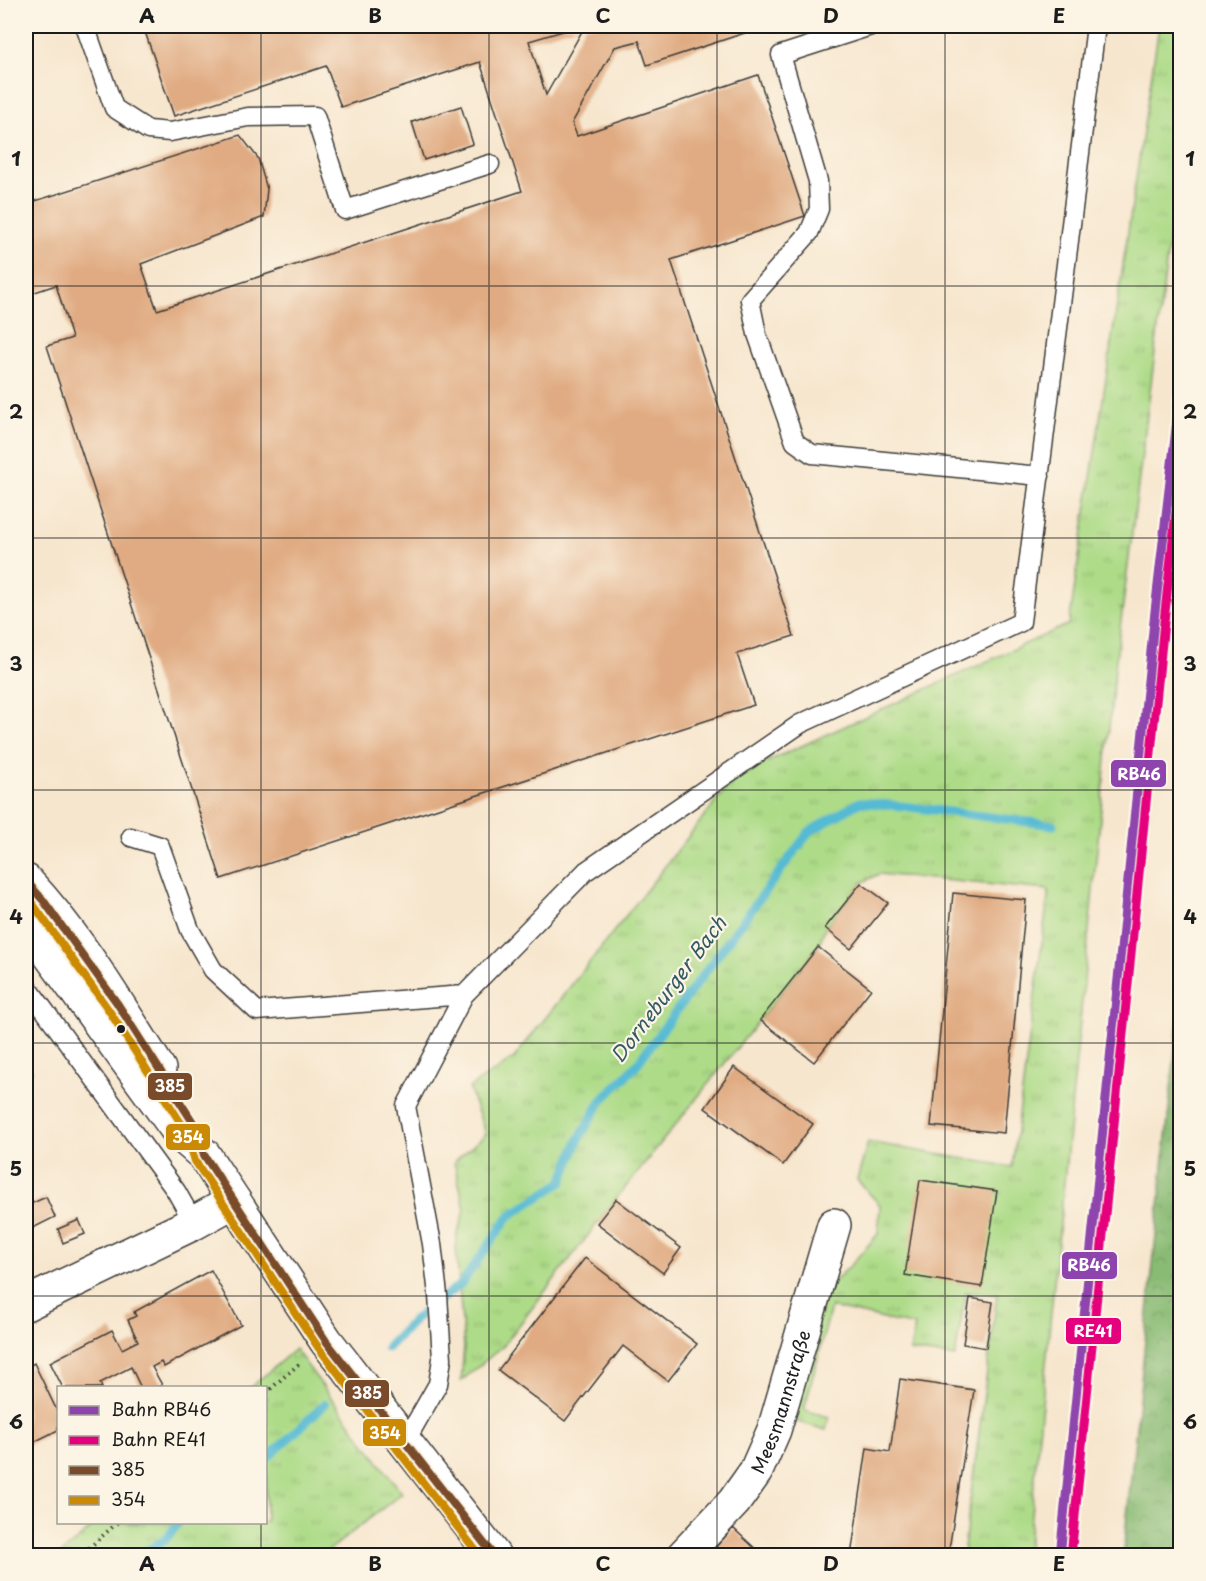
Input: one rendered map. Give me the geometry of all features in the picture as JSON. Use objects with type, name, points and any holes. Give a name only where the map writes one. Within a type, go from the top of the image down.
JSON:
[{"type":"street","points":[[26,881],[43,900],[117,1003],[196,1127],[204,1155]]},
{"type":"street","points":[[26,922],[181,1135],[204,1155],[326,1341],[494,1556]]},
{"type":"street","points":[[26,1304],[194,1223],[234,1201]]},
{"type":"street","name":"Meesmannstraße","points":[[683,1556],[734,1502],[756,1471],[774,1431],[834,1225]]},
{"type":"lane","points":[[86,26],[114,108],[148,130],[170,132],[248,117],[315,116],[345,210],[490,164]]},
{"type":"lane","points":[[870,26],[782,55],[818,181],[819,209],[809,233],[750,300],[757,334],[795,442],[812,454],[1040,476]]},
{"type":"lane","points":[[405,1442],[438,1384],[442,1359],[432,1244],[406,1106],[464,995],[586,871],[800,724],[1021,622],[1096,26]]},
{"type":"lane","points":[[131,837],[160,846],[190,930],[213,970],[256,1011],[464,995]]},
{"type":"lane","points":[[26,985],[159,1166],[194,1223]]},
{"type":"path","points":[[267,1393],[326,1341]]},
{"type":"path","points":[[80,1556],[116,1524]]},
{"type":"green space","points":[[1159,26],[1180,26],[1180,169],[1115,668],[1027,1555],[963,1555],[997,1295],[966,1292],[955,1357],[910,1351],[915,1326],[831,1307],[804,1410],[829,1417],[826,1430],[791,1420],[826,1289],[878,1234],[880,1205],[857,1180],[868,1142],[1012,1167],[1049,890],[879,874],[861,883],[825,928],[818,947],[616,1199],[503,1346],[461,1381],[464,1347],[456,1248],[465,1209],[454,1162],[486,1134],[469,1088],[514,1058],[729,785],[751,769],[1069,624]]},
{"type":"green space","points":[[1180,1002],[1180,1555],[1123,1555]]},
{"type":"green space","points":[[295,1349],[402,1493],[323,1555],[60,1555],[96,1524],[267,1524],[267,1386],[252,1386]]},
{"type":"building","points":[[143,26],[580,26],[529,41],[546,95],[585,26],[766,26],[647,65],[639,41],[615,47],[572,123],[577,136],[758,75],[805,216],[671,260],[794,636],[737,654],[754,705],[221,879],[47,346],[72,338],[56,285],[26,295],[26,204],[240,135],[258,158],[267,189],[264,217],[141,264],[157,310],[522,191],[480,62],[341,107],[326,66],[174,116]]},
{"type":"building","points":[[461,106],[473,144],[424,160],[412,122]]},
{"type":"building","points":[[861,883],[888,903],[851,949],[825,928]]},
{"type":"building","points":[[953,893],[1026,900],[1004,1133],[931,1126]]},
{"type":"building","points":[[818,947],[871,989],[814,1062],[760,1020]]},
{"type":"building","points":[[26,1057],[33,1074],[26,1078]]},
{"type":"building","points":[[734,1067],[813,1124],[783,1165],[705,1108]]},
{"type":"building","points":[[920,1180],[997,1191],[982,1287],[905,1275]]},
{"type":"building","points":[[46,1197],[55,1217],[29,1230],[26,1222],[26,1206]]},
{"type":"building","points":[[616,1199],[681,1248],[663,1273],[597,1223]]},
{"type":"building","points":[[79,1220],[85,1234],[63,1243],[58,1229]]},
{"type":"building","points":[[585,1258],[697,1344],[668,1381],[623,1346],[565,1421],[498,1370]]},
{"type":"building","points":[[211,1270],[241,1325],[164,1367],[161,1362],[152,1367],[162,1385],[160,1386],[140,1386],[131,1367],[100,1383],[101,1386],[62,1386],[50,1362],[112,1330],[122,1349],[138,1341],[128,1320],[136,1316],[134,1312]]},
{"type":"building","points":[[970,1298],[993,1302],[986,1348],[963,1344]]},
{"type":"building","points":[[34,1363],[57,1411],[57,1430],[26,1446],[26,1368]]},
{"type":"building","points":[[900,1379],[974,1390],[948,1556],[851,1556],[867,1448],[890,1452]]},
{"type":"building","points":[[733,1528],[761,1554],[760,1556],[720,1556],[714,1549]]},
{"type":"waterway","name":"Dorneburger Bach","points":[[387,1348],[415,1319],[461,1284],[509,1216],[562,1182],[578,1141],[601,1101],[634,1068],[809,832],[860,802],[1053,825]]},
{"type":"waterway","name":"Dorneburger Bach","points":[[267,1457],[325,1404]]},
{"type":"waterway","name":"Dorneburger Bach","points":[[138,1556],[166,1539],[177,1524]]},
{"type":"rail line","name":"RB46","points":[[1060,1556],[1155,611],[1180,394]]},
{"type":"rail line","name":"RE41","points":[[1071,1556],[1180,477]]},
{"type":"transit line","name":"385","points":[[26,881],[43,900],[117,1003],[196,1127],[204,1155],[326,1341],[494,1556]]},
{"type":"transit line","name":"354","points":[[26,896],[108,1009],[186,1131],[195,1161],[318,1347],[480,1556]]}]
